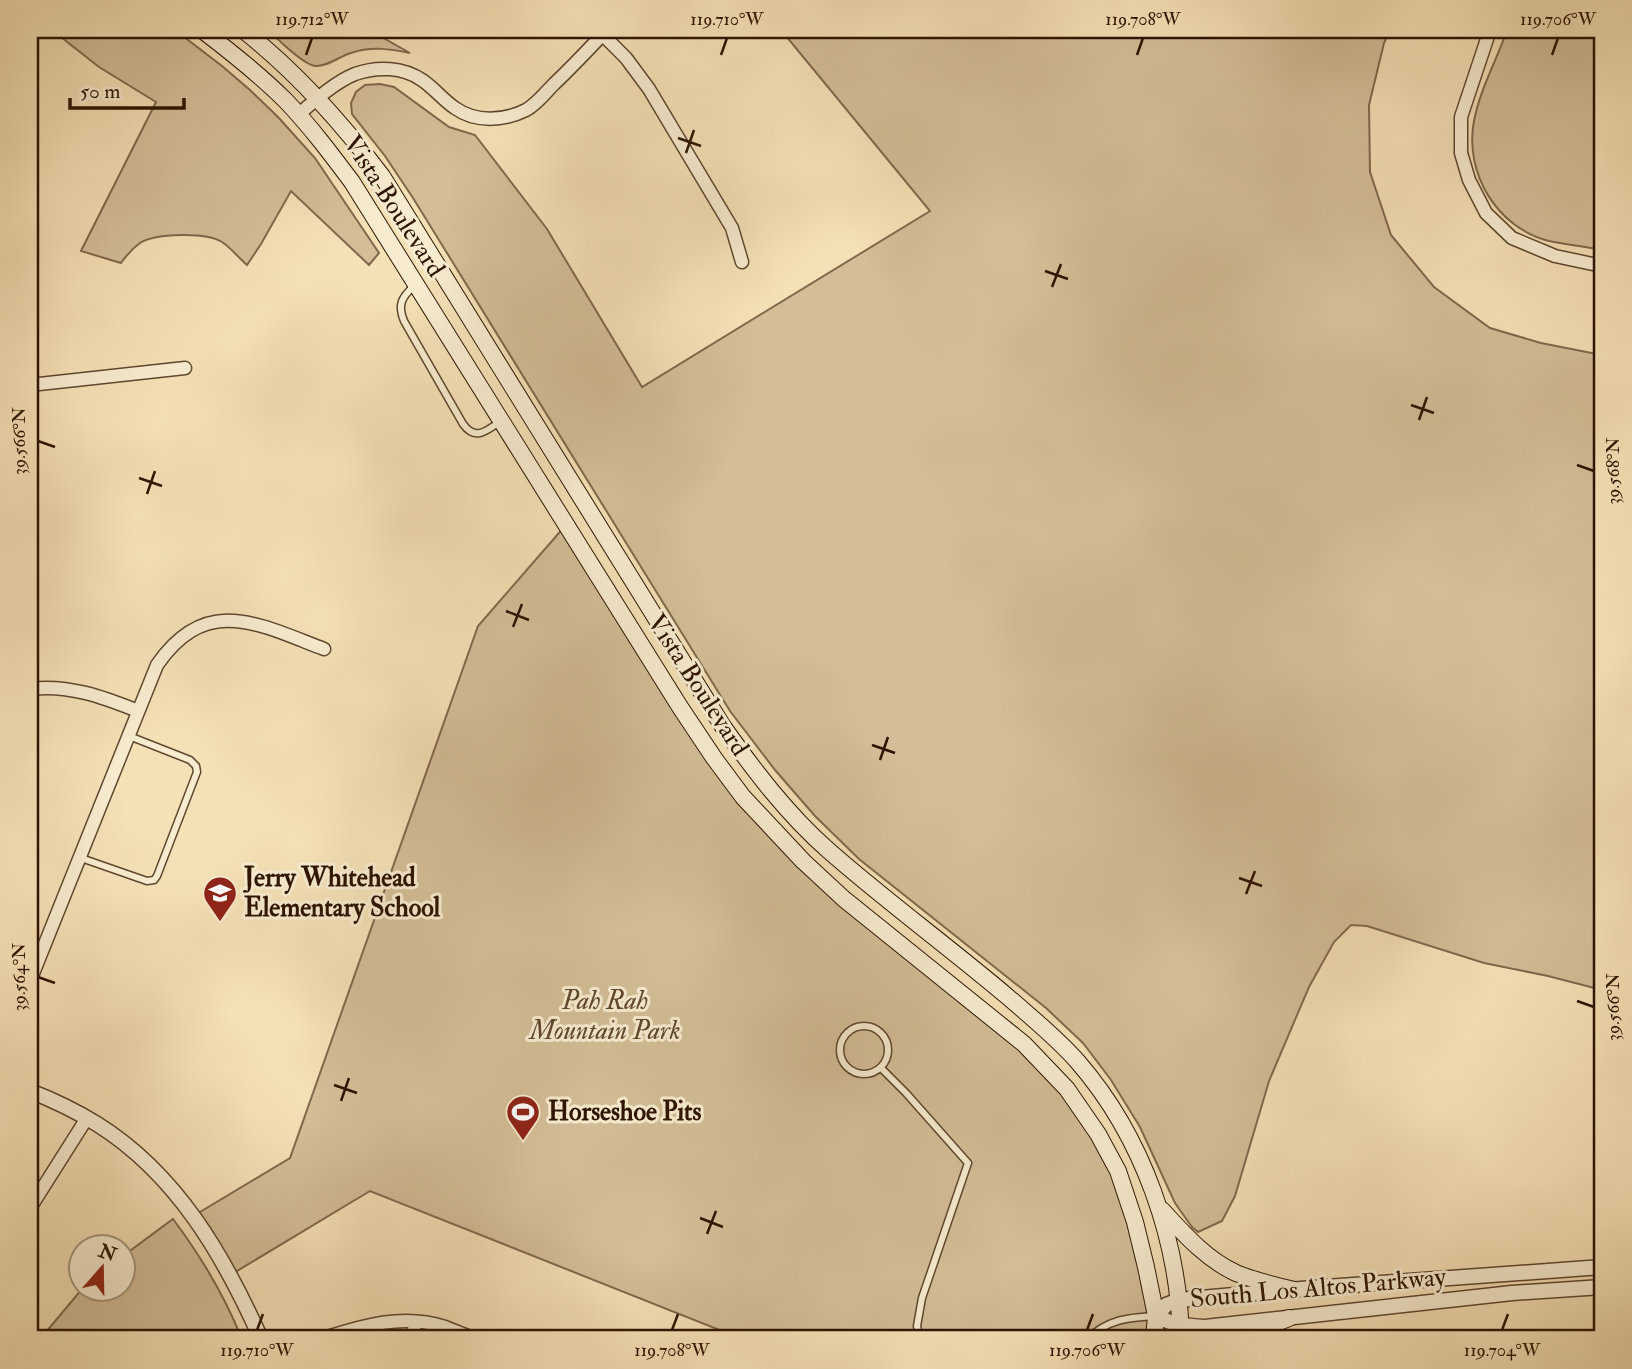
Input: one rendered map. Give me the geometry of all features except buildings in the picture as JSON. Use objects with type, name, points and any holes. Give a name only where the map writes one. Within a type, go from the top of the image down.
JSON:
[{"type":"main road","name":"Vista Boulevard","points":[[202,30],[260,77],[298,115],[352,182],[680,708],[743,797],[776,834],[844,899],[1024,1044],[1067,1089],[1098,1133],[1118,1171],[1135,1222],[1156,1316],[1154,1339]]},
{"type":"main road","name":"Vista Boulevard","points":[[243,30],[318,98],[382,176],[722,725],[752,768],[826,848],[1052,1035],[1109,1103],[1131,1142],[1164,1224],[1179,1300],[1181,1333]]},
{"type":"main road","points":[[1157,1203],[1181,1231],[1214,1261],[1235,1273],[1294,1290]]},
{"type":"main road","points":[[1240,1339],[1289,1318]]},
{"type":"street","points":[[1490,30],[1461,117],[1461,153],[1469,180],[1486,213],[1512,238],[1555,256],[1602,265]]},
{"type":"street","points":[[298,115],[351,75],[362,71],[391,69],[415,76],[455,109],[476,119],[502,118],[535,104],[601,32],[649,89],[732,228],[742,262]]},
{"type":"street","points":[[30,385],[185,368]]},
{"type":"street","points":[[30,981],[157,665],[167,650],[187,634],[212,623],[231,620],[250,622],[324,649]]},
{"type":"street","points":[[30,689],[63,688],[88,693],[138,711]]},
{"type":"street","points":[[30,1091],[87,1118],[127,1145],[156,1171],[198,1222],[228,1272],[261,1339]]},
{"type":"street","points":[[30,1208],[87,1118]]},
{"type":"street","name":"South Los Altos Parkway","points":[[1602,1267],[1179,1300],[1166,1305],[1156,1316],[1181,1333],[1205,1326],[1512,1293],[1602,1287]]},
{"type":"street","points":[[321,1339],[370,1324],[393,1321],[443,1326],[476,1339]]},
{"type":"street","points":[[413,1339],[415,1322]]},
{"type":"lane","points":[[417,284],[406,293],[400,312],[463,424],[467,430],[479,434],[502,421]]},
{"type":"lane","points":[[80,858],[147,881],[157,876],[197,772],[196,766],[190,760],[128,736]]},
{"type":"lane","points":[[859,1027],[874,1028],[881,1033],[888,1046],[886,1061],[881,1068],[866,1075],[858,1074],[844,1065],[840,1049],[846,1034],[859,1027]]},
{"type":"lane","points":[[881,1068],[968,1163],[922,1298],[917,1326],[920,1339]]},
{"type":"lane","points":[[1087,1339],[1102,1327],[1120,1319],[1156,1316]]},
{"type":"green space","points":[[52,30],[175,30],[222,66],[278,117],[315,158],[379,253],[369,265],[291,191],[247,265],[222,242],[193,235],[147,240],[135,247],[121,263],[81,251],[156,102],[99,67]]},
{"type":"green space","points":[[268,30],[369,30],[410,53],[366,49],[315,66],[297,56]]},
{"type":"green space","points":[[781,30],[1390,30],[1384,43],[1369,105],[1370,172],[1391,235],[1434,287],[1490,328],[1541,343],[1602,355],[1602,990],[1484,963],[1367,926],[1351,925],[1334,942],[1309,987],[1269,1081],[1235,1196],[1222,1221],[1198,1232],[1175,1203],[1140,1127],[1111,1080],[1083,1043],[1046,1008],[859,859],[815,816],[775,770],[730,711],[413,198],[352,114],[351,103],[356,92],[365,85],[380,84],[394,87],[449,127],[475,135],[547,229],[642,387],[930,211]]},
{"type":"green space","points":[[1507,30],[1602,30],[1602,250],[1549,241],[1530,234],[1500,211],[1488,196],[1480,178],[1472,141],[1474,121],[1480,98]]},
{"type":"green space","name":"Pah Rah Mountain Park","points":[[565,526],[763,822],[1036,1058],[1121,1179],[1155,1339],[742,1339],[370,1191],[232,1274],[195,1215],[290,1158],[478,626]]},
{"type":"green space","points":[[173,1219],[211,1277],[242,1339],[191,1339],[176,1334],[166,1339],[40,1339],[71,1302],[136,1302],[136,1246]]},
{"type":"place","name":"Jerry Whitehead Elementary School","points":[[220,923]]},
{"type":"place","name":"Horseshoe Pits","points":[[523,1142]]}]
